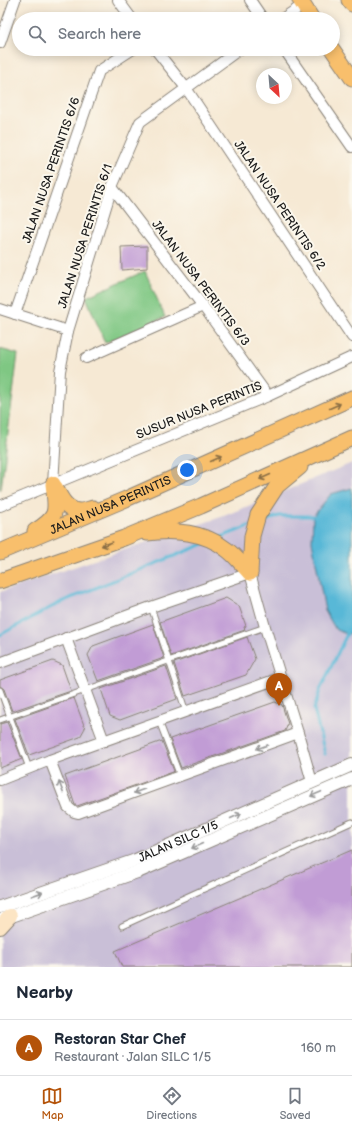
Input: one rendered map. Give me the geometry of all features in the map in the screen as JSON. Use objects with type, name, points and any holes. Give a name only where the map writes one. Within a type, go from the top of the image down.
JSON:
[{"type":"main road","points":[[349,0],[352,4]]},
{"type":"main road","points":[[301,3],[307,12]]},
{"type":"main road","points":[[337,56],[352,78]]},
{"type":"main road","name":"JALAN NUSA PERINTIS","points":[[2,551],[126,499],[352,398]]},
{"type":"main road","points":[[0,581],[124,538],[201,506],[352,438]]},
{"type":"main road","points":[[250,573],[252,536],[258,515],[277,486],[311,456]]},
{"type":"main road","points":[[53,484],[68,507],[80,511],[126,499]]},
{"type":"main road","points":[[2,551],[49,523],[55,510],[53,484]]},
{"type":"main road","points":[[124,538],[160,531],[192,533],[209,539],[226,548],[250,573]]},
{"type":"main road","points":[[0,927],[4,914]]},
{"type":"street","points":[[0,43],[15,0]]},
{"type":"street","points":[[118,0],[127,12]]},
{"type":"street","points":[[250,0],[258,12]]},
{"type":"street","points":[[290,12],[301,3]]},
{"type":"street","name":"JALAN NUSA PERINTIS 6/6","points":[[15,314],[99,71],[122,56]]},
{"type":"street","name":"JALAN NUSA PERINTIS 6/2","points":[[161,56],[186,88],[352,337]]},
{"type":"street","name":"JALAN NUSA PERINTIS 6/1","points":[[53,484],[60,371],[68,331],[112,187],[140,122],[230,56]]},
{"type":"street","points":[[289,56],[352,147]]},
{"type":"street","name":"JALAN NUSA PERINTIS 6/3","points":[[112,187],[203,306],[268,396]]},
{"type":"street","points":[[86,358],[203,306]]},
{"type":"street","points":[[0,309],[68,331]]},
{"type":"street","name":"SUSUR NUSA PERINTIS","points":[[0,506],[268,396],[352,357]]},
{"type":"street","points":[[0,663],[151,607],[250,573],[264,627],[312,782]]},
{"type":"street","points":[[66,638],[104,741]]},
{"type":"street","points":[[0,780],[50,760],[280,678]]},
{"type":"street","points":[[50,760],[68,807],[74,812],[78,813],[298,734]]},
{"type":"street","name":"JALAN SILC 1/5","points":[[4,914],[136,860],[352,765]]},
{"type":"street","name":"JALAN SILC 1/5","points":[[4,914],[140,871],[352,779]]},
{"type":"lane","points":[[151,607],[186,712]]},
{"type":"lane","points":[[0,720],[264,627]]},
{"type":"lane","points":[[0,690],[29,768]]},
{"type":"lane","points":[[159,721],[180,776]]},
{"type":"lane","points":[[122,926],[352,822]]},
{"type":"shaded area","points":[[352,463],[352,967],[0,967],[0,592],[224,516]]},
{"type":"green space","points":[[145,271],[165,317],[105,343],[86,297]]},
{"type":"green space","points":[[0,349],[18,354],[0,490]]},
{"type":"water","points":[[352,488],[352,633],[347,634],[336,630],[325,611],[312,541],[313,516],[331,494]]},
{"type":"building","points":[[147,246],[147,268],[122,270],[121,247]]},
{"type":"building","points":[[226,598],[239,606],[246,626],[244,627],[245,630],[171,656],[160,622]]},
{"type":"building","points":[[153,624],[164,658],[98,681],[88,655],[93,646]]},
{"type":"building","points":[[247,637],[255,659],[246,675],[185,696],[174,663]]},
{"type":"building","points":[[53,661],[62,665],[71,691],[12,711],[4,689],[0,686],[0,680]]},
{"type":"building","points":[[166,666],[177,699],[120,720],[110,716],[101,689]]},
{"type":"building","points":[[74,698],[85,728],[80,737],[29,755],[15,719]]},
{"type":"building","points":[[275,702],[282,705],[288,724],[285,731],[181,768],[170,739]]},
{"type":"building","points":[[7,722],[22,759],[0,768],[0,724]]},
{"type":"building","points":[[162,741],[174,771],[173,772],[77,806],[75,805],[65,776]]},
{"type":"building","points":[[352,850],[352,967],[122,967],[115,951]]},
{"type":"waterway","points":[[262,522],[279,516],[313,516]]},
{"type":"waterway","points":[[219,538],[249,526]]},
{"type":"waterway","points":[[0,635],[61,602],[206,543]]},
{"type":"waterway","points":[[325,754],[314,709],[320,690],[347,634]]},
{"type":"place","name":"Restoran Star Chef","points":[[279,706]]}]
